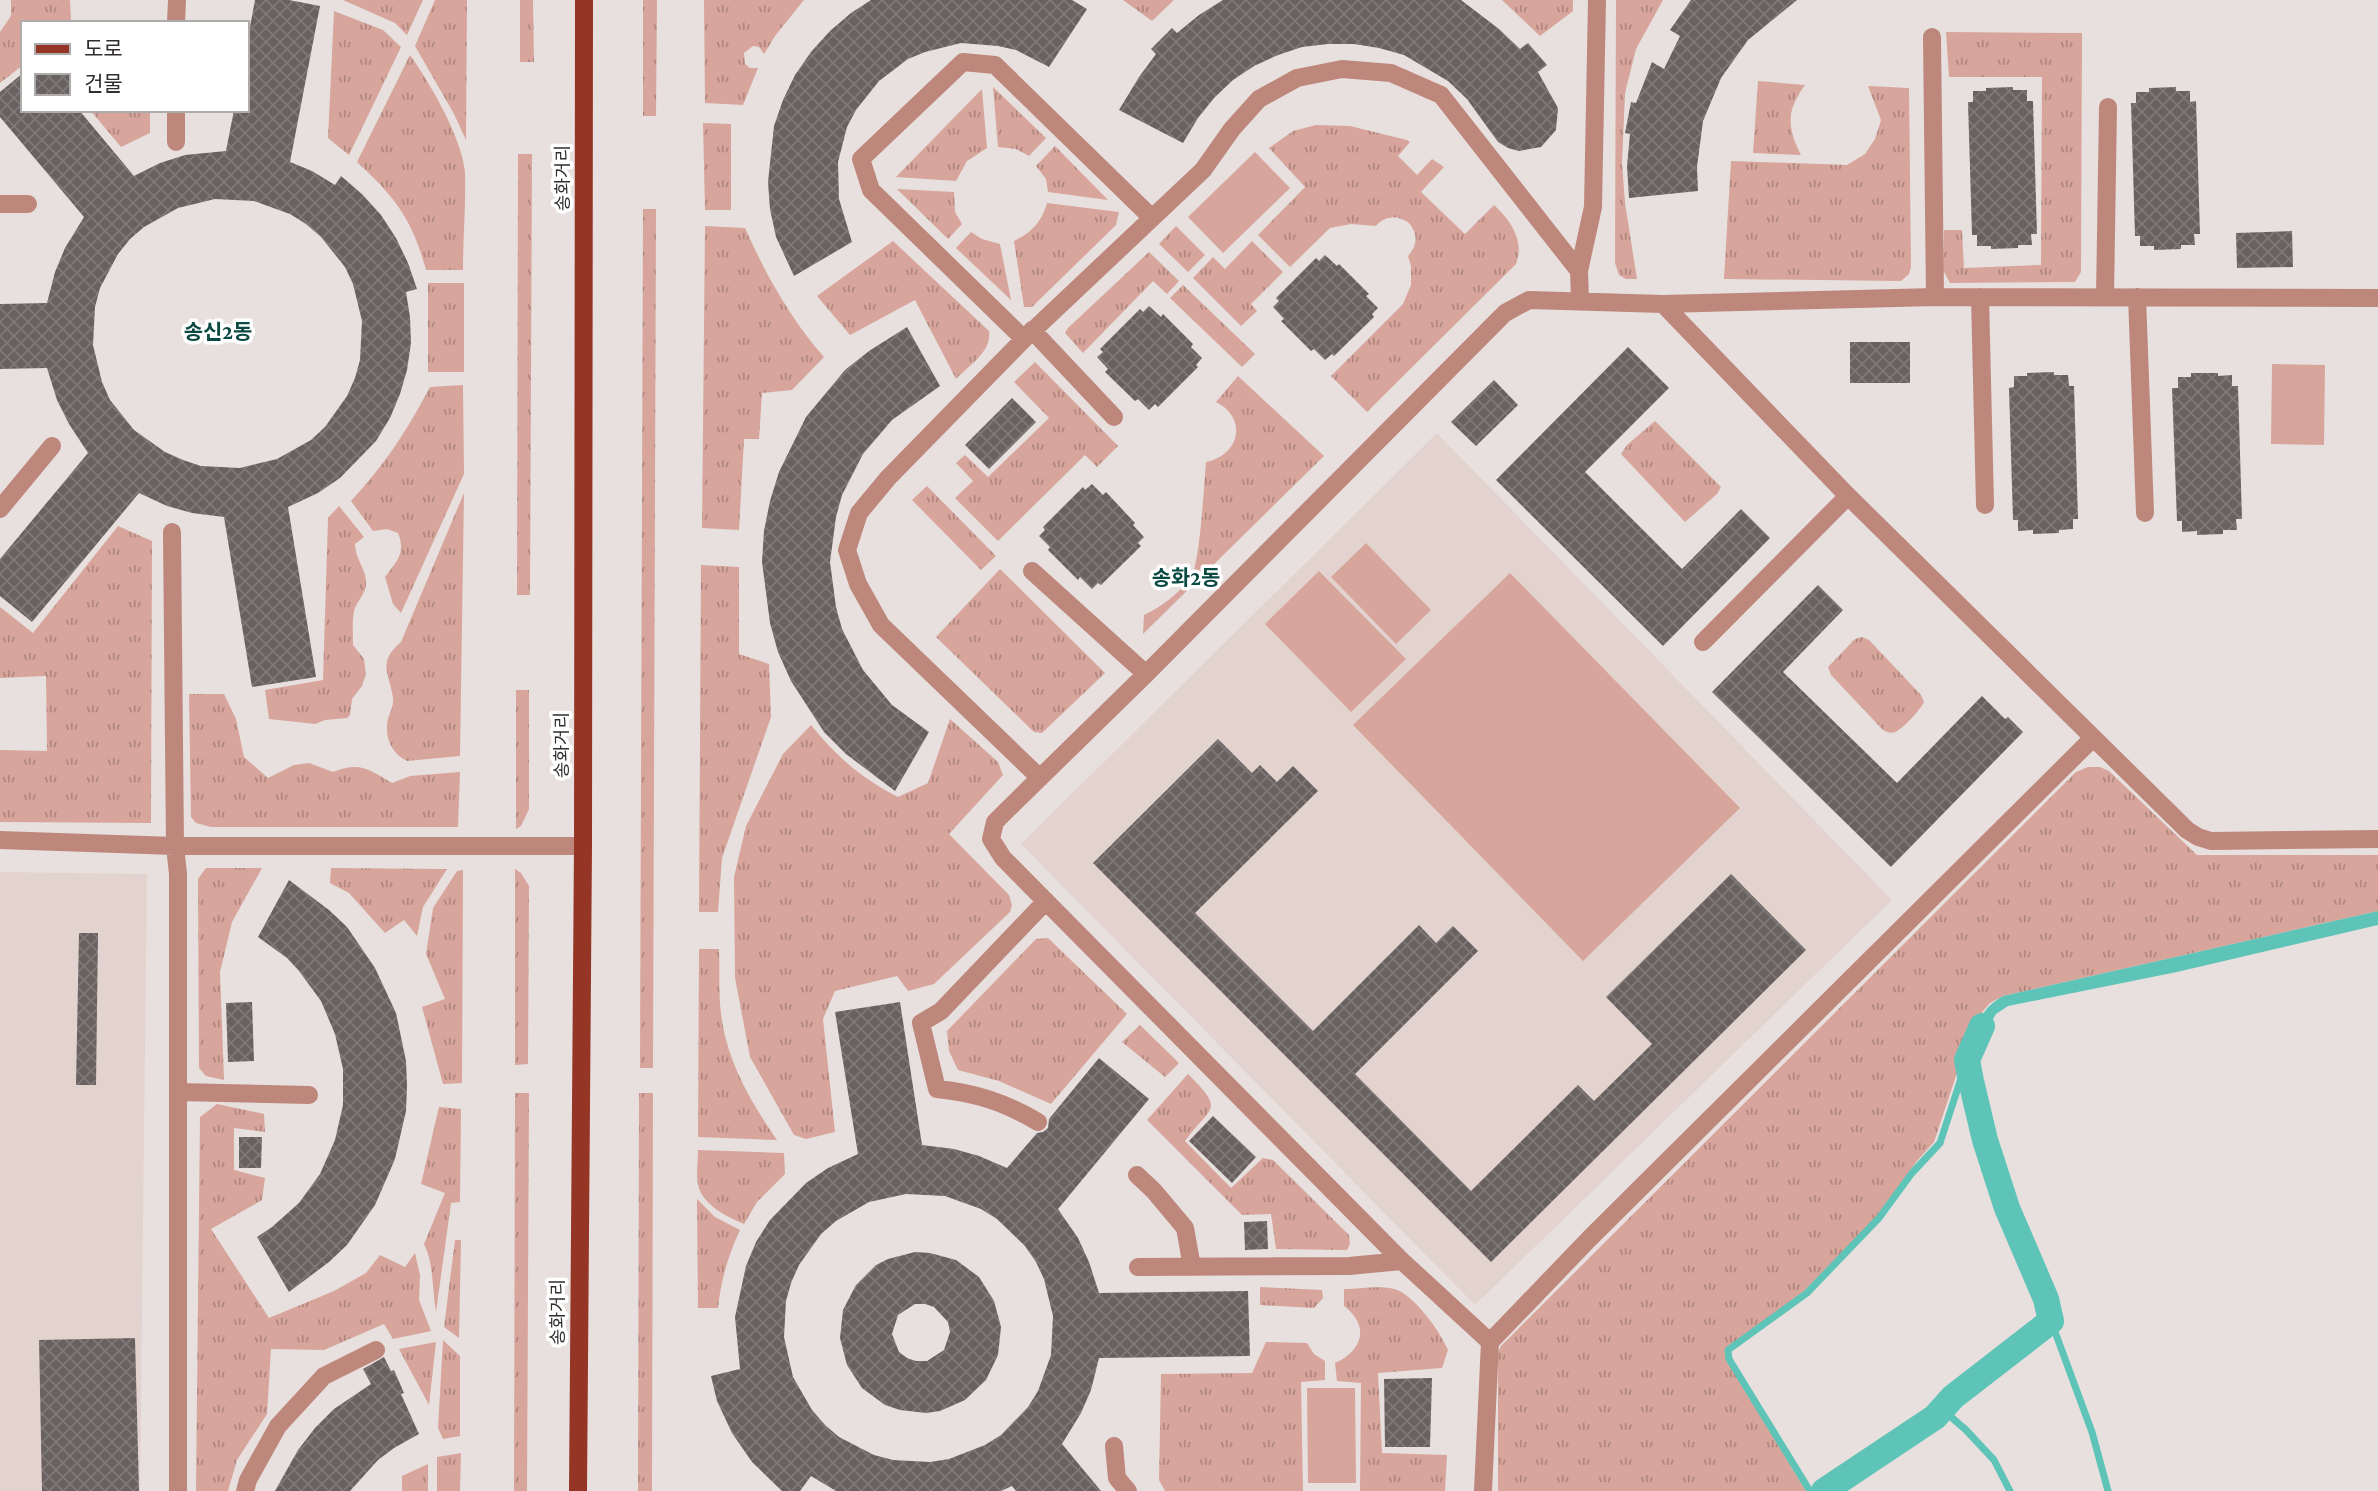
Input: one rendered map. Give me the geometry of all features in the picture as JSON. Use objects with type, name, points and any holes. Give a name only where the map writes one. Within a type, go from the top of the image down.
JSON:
[{"type":"main road","name":"송화거리","points":[[578,1491],[583,846],[584,0]]},
{"type":"street","points":[[176,21],[177,0]]},
{"type":"street","points":[[1580,300],[1579,271],[1594,207],[1597,0]]},
{"type":"street","points":[[1931,37],[1936,297]]},
{"type":"street","points":[[1114,417],[871,190],[861,159],[963,62],[995,65],[1151,217]]},
{"type":"street","points":[[1040,778],[881,625],[858,584],[847,550],[859,513],[888,478],[1028,335],[1203,170],[1259,99],[1297,78],[1342,69],[1391,73],[1441,95],[1579,271]]},
{"type":"street","points":[[2105,297],[2108,107]]},
{"type":"street","points":[[176,112],[176,142]]},
{"type":"street","points":[[0,204],[28,204]]},
{"type":"street","points":[[1490,1342],[1402,1261],[1003,858],[992,839],[995,822],[1505,313],[1529,300],[1662,304],[1936,297],[2378,298]]},
{"type":"street","points":[[1980,297],[1985,505]]},
{"type":"street","points":[[2137,297],[2145,513]]},
{"type":"street","points":[[1662,304],[1848,496],[2093,738],[2198,837],[2211,841],[2378,839]]},
{"type":"street","points":[[0,509],[52,446]]},
{"type":"street","points":[[1703,642],[1848,496]]},
{"type":"street","points":[[172,532],[175,846],[178,874],[178,1491]]},
{"type":"street","points":[[1032,571],[1146,674]]},
{"type":"street","points":[[1483,1491],[1490,1342],[1590,1238],[2093,738]]},
{"type":"street","points":[[0,841],[175,846],[583,846]]},
{"type":"street","points":[[1038,1122],[1015,1108],[972,1093],[937,1089],[921,1023],[941,1011],[1046,901]]},
{"type":"street","points":[[178,1091],[309,1096]]},
{"type":"street","points":[[1137,1175],[1185,1228],[1192,1267]]},
{"type":"street","points":[[1138,1267],[1349,1266],[1402,1261]]},
{"type":"street","points":[[245,1491],[248,1480],[278,1426],[324,1376],[376,1350]]},
{"type":"street","points":[[1114,1446],[1116,1478],[1128,1491]]},
{"type":"shaded area","points":[[1437,433],[1892,900],[1475,1305],[1021,844]]},
{"type":"shaded area","points":[[0,872],[147,874],[140,1491],[0,1491]]},
{"type":"green space","points":[[11,0],[70,0],[71,20],[98,21],[21,21],[21,67],[0,83],[0,32],[11,16]]},
{"type":"green space","points":[[343,0],[423,0],[407,35],[395,23]]},
{"type":"green space","points":[[435,0],[467,0],[466,140],[415,46]]},
{"type":"green space","points":[[520,0],[533,0],[534,62],[520,62]]},
{"type":"green space","points":[[643,0],[657,0],[656,116],[643,116]]},
{"type":"green space","points":[[704,0],[804,0],[764,54],[759,47],[753,46],[744,53],[745,64],[750,68],[758,68],[743,105],[705,103]]},
{"type":"green space","points":[[1123,0],[1174,0],[1152,21]]},
{"type":"green space","points":[[1502,0],[1573,0],[1573,11],[1540,36]]},
{"type":"green space","points":[[1616,0],[1663,0],[1636,49],[1625,93],[1622,163],[1625,203],[1637,279],[1626,279],[1619,275],[1615,263]]},
{"type":"green space","points":[[334,11],[383,30],[401,47],[349,155],[328,138]]},
{"type":"green space","points":[[1946,32],[2082,33],[2081,272],[2075,282],[1950,283],[1943,270],[1944,230],[1962,230],[1964,268],[2041,265],[2042,77],[1949,77]]},
{"type":"green space","points":[[410,55],[444,111],[463,158],[463,270],[426,270],[415,237],[401,210],[357,162]]},
{"type":"green space","points":[[1758,81],[1805,85],[1794,103],[1791,119],[1793,136],[1801,155],[1753,153]]},
{"type":"green space","points":[[1868,86],[1909,88],[1909,274],[1901,281],[1724,279],[1731,161],[1847,165],[1865,154],[1875,139],[1881,120]]},
{"type":"green space","points":[[993,87],[1046,138],[1029,156],[1016,149],[998,147]]},
{"type":"green space","points":[[982,89],[987,148],[967,161],[956,181],[896,177]]},
{"type":"green space","points":[[92,112],[150,112],[150,133],[121,147]]},
{"type":"green space","points":[[703,123],[731,124],[731,210],[705,210]]},
{"type":"green space","points":[[1316,125],[1350,126],[1407,140],[1410,142],[1398,156],[1417,175],[1432,159],[1444,167],[1421,192],[1465,234],[1494,205],[1511,225],[1519,247],[1516,264],[1367,412],[1331,376],[1403,304],[1411,285],[1408,256],[1414,248],[1415,235],[1409,223],[1396,218],[1388,218],[1376,226],[1351,224],[1330,228],[1290,267],[1258,235],[1305,187],[1269,148],[1293,131]]},
{"type":"green space","points":[[1055,146],[1108,200],[1048,192],[1046,179],[1036,166]]},
{"type":"green space","points":[[1255,152],[1290,188],[1223,253],[1188,217]]},
{"type":"green space","points":[[518,154],[532,154],[530,595],[517,595]]},
{"type":"green space","points":[[897,189],[954,192],[955,212],[962,224],[948,239]]},
{"type":"green space","points":[[1047,203],[1119,212],[1116,225],[1032,307],[1024,307],[1014,241],[1035,226]]},
{"type":"green space","points":[[643,209],[656,209],[653,1068],[640,1068]]},
{"type":"green space","points":[[705,226],[745,228],[780,296],[824,357],[792,390],[762,393],[759,439],[744,439],[739,530],[702,528]]},
{"type":"green space","points":[[1176,226],[1205,255],[1188,272],[1159,244]]},
{"type":"green space","points":[[971,232],[982,239],[1000,244],[1011,300],[956,248]]},
{"type":"green space","points":[[893,241],[989,331],[989,339],[983,352],[956,379],[915,300],[850,335],[817,296]]},
{"type":"green space","points":[[1252,241],[1283,272],[1251,304],[1257,311],[1241,326],[1193,278],[1213,257],[1225,269]]},
{"type":"green space","points":[[1149,252],[1179,281],[1167,294],[1153,281],[1083,353],[1065,333],[1068,328]]},
{"type":"green space","points":[[428,283],[464,283],[464,372],[428,372]]},
{"type":"green space","points":[[1183,285],[1255,354],[1242,367],[1170,298]]},
{"type":"green space","points":[[1035,362],[1118,446],[1097,467],[1085,455],[998,541],[955,498],[973,481],[956,463],[965,455],[988,477],[1049,418],[1014,382]]},
{"type":"green space","points":[[2272,364],[2325,365],[2324,445],[2271,444]]},
{"type":"green space","points":[[1238,376],[1324,456],[1143,634],[1144,615],[1176,594],[1187,583],[1194,569],[1206,462],[1226,452],[1236,435],[1233,417],[1216,402]]},
{"type":"green space","points":[[463,385],[464,474],[401,613],[393,604],[385,577],[401,551],[398,533],[387,529],[373,531],[351,501],[395,447],[430,387]]},
{"type":"green space","points":[[1655,421],[1721,487],[1717,494],[1685,522],[1621,454],[1627,445]]},
{"type":"green space","points":[[927,486],[996,556],[981,570],[912,500]]},
{"type":"green space","points":[[464,493],[460,756],[407,761],[397,754],[388,738],[387,726],[393,701],[387,662],[401,642]]},
{"type":"green space","points":[[339,506],[364,537],[355,544],[366,586],[354,611],[353,645],[364,659],[366,674],[362,686],[352,699],[350,715],[347,718],[315,724],[269,719],[265,690],[323,680],[328,518]]},
{"type":"green space","points":[[118,526],[152,541],[151,823],[0,822],[0,750],[47,751],[46,676],[0,678],[0,607],[33,633]]},
{"type":"green space","points":[[1366,543],[1431,610],[1396,644],[1331,577]]},
{"type":"green space","points":[[701,565],[739,567],[739,654],[769,664],[771,717],[722,858],[718,912],[699,912]]},
{"type":"green space","points":[[1000,569],[1105,673],[1042,733],[1034,732],[936,637]]},
{"type":"green space","points":[[1319,571],[1406,659],[1351,712],[1265,624]]},
{"type":"green space","points":[[1510,573],[1740,808],[1583,961],[1353,725]]},
{"type":"green space","points":[[1862,637],[1869,640],[1921,695],[1924,702],[1911,719],[1895,732],[1883,730],[1831,675],[1828,667],[1855,639]]},
{"type":"green space","points":[[516,690],[529,690],[529,809],[521,826],[516,829]]},
{"type":"green space","points":[[189,694],[224,694],[236,719],[244,757],[268,778],[294,765],[309,763],[333,772],[351,767],[364,768],[392,783],[410,776],[460,772],[458,827],[211,827],[196,823],[191,817]]},
{"type":"green space","points":[[950,719],[998,762],[1003,775],[949,834],[1009,895],[1012,905],[1010,912],[934,984],[908,991],[897,976],[835,991],[823,1019],[835,1132],[806,1139],[794,1135],[750,1057],[735,978],[734,877],[746,826],[783,754],[811,725],[850,766],[898,797],[928,783]]},
{"type":"green space","points":[[2088,767],[2100,767],[2109,771],[2197,855],[2378,855],[2378,911],[2003,996],[1990,1003],[1983,1011],[1958,1070],[1934,1142],[1877,1217],[1804,1291],[1725,1350],[1726,1359],[1806,1491],[1498,1491],[1498,1352],[1501,1346],[2076,772]]},
{"type":"green space","points":[[206,868],[262,868],[232,922],[220,972],[224,1080],[206,1076],[199,1068],[198,879]]},
{"type":"green space","points":[[331,868],[447,869],[423,907],[417,936],[404,920],[385,933],[349,893],[330,883]]},
{"type":"green space","points":[[515,869],[529,886],[528,1064],[515,1065]]},
{"type":"green space","points":[[463,870],[462,1083],[443,1084],[422,1007],[445,999],[426,954],[433,908],[457,871]]},
{"type":"green space","points":[[1048,938],[1127,1014],[1051,1104],[999,1081],[958,1070],[949,1051],[947,1031],[1036,939]]},
{"type":"green space","points":[[699,949],[719,949],[721,1012],[725,1037],[750,1098],[777,1140],[698,1137]]},
{"type":"green space","points":[[1140,1025],[1179,1063],[1165,1077],[1122,1042]]},
{"type":"green space","points":[[1188,1074],[1211,1102],[1207,1114],[1185,1141],[1231,1188],[1263,1158],[1273,1160],[1349,1235],[1350,1244],[1347,1250],[1276,1249],[1271,1214],[1242,1215],[1147,1120]]},
{"type":"green space","points":[[515,1093],[529,1093],[527,1491],[514,1491]]},
{"type":"green space","points":[[639,1093],[653,1093],[652,1491],[638,1491]]},
{"type":"green space","points":[[217,1104],[264,1114],[265,1132],[234,1128],[234,1170],[265,1178],[262,1200],[211,1229],[269,1318],[334,1291],[366,1273],[380,1255],[405,1267],[415,1253],[420,1275],[419,1300],[431,1331],[393,1339],[384,1324],[324,1350],[271,1349],[267,1414],[237,1460],[228,1491],[196,1491],[200,1117]]},
{"type":"green space","points":[[439,1107],[461,1109],[460,1202],[451,1203],[436,1312],[431,1268],[424,1244],[445,1193],[421,1184]]},
{"type":"green space","points":[[698,1150],[784,1153],[785,1174],[757,1202],[744,1224],[723,1214],[704,1198],[697,1180]]},
{"type":"green space","points":[[697,1199],[715,1217],[740,1230],[726,1268],[718,1308],[698,1308]]},
{"type":"green space","points":[[455,1240],[461,1240],[459,1338],[444,1327]]},
{"type":"green space","points":[[1260,1287],[1322,1290],[1323,1298],[1314,1308],[1260,1305]]},
{"type":"green space","points":[[1383,1287],[1402,1292],[1426,1315],[1448,1350],[1442,1368],[1378,1373],[1382,1453],[1447,1455],[1445,1491],[1360,1491],[1361,1383],[1337,1381],[1335,1363],[1352,1351],[1360,1337],[1358,1322],[1344,1306],[1344,1289]]},
{"type":"green space","points":[[443,1340],[460,1356],[460,1436],[443,1439],[438,1428]]},
{"type":"green space","points":[[436,1342],[429,1405],[399,1349]]},
{"type":"green space","points":[[1266,1342],[1307,1343],[1314,1354],[1325,1361],[1325,1380],[1301,1382],[1303,1491],[1165,1491],[1159,1480],[1161,1374],[1252,1373]]},
{"type":"green space","points":[[1307,1388],[1355,1388],[1356,1483],[1308,1483]]},
{"type":"green space","points":[[461,1453],[460,1491],[437,1491],[437,1457]]},
{"type":"green space","points":[[428,1464],[428,1491],[402,1491],[402,1476]]},
{"type":"water","points":[[2378,911],[2378,925],[2177,972],[2008,1006],[1996,1014],[1972,1057],[1964,1056],[1983,1014],[2003,996]]},
{"type":"building","points":[[255,0],[289,0],[320,6],[290,162],[335,185],[341,176],[362,194],[381,215],[396,238],[417,289],[406,292],[411,343],[407,370],[390,418],[376,441],[340,478],[318,493],[288,507],[316,677],[252,687],[224,517],[192,513],[167,506],[139,493],[32,622],[0,596],[0,559],[88,453],[57,400],[47,368],[0,369],[0,304],[47,303],[65,248],[84,217],[0,117],[0,92],[21,75],[21,112],[81,112],[134,176],[160,163],[185,155],[226,151],[234,112],[248,112],[248,38]],"holes":[[[215,199],[254,201],[290,214],[321,237],[345,267],[353,284],[362,321],[360,360],[347,396],[325,427],[311,440],[277,459],[240,468],[201,466],[165,452],[134,430],[110,400],[102,382],[93,345],[95,307],[100,288],[118,254],[130,239],[144,227],[178,208]]]},
{"type":"building","points":[[871,0],[1072,0],[1087,9],[1049,67],[1016,50],[961,43],[908,59],[879,81],[856,110],[847,127],[838,162],[839,199],[852,242],[794,276],[776,237],[770,209],[768,182],[774,126],[795,75],[811,52],[830,31]]},
{"type":"building","points":[[1223,0],[1461,0],[1520,49],[1528,43],[1547,65],[1538,72],[1558,108],[1556,130],[1541,147],[1519,151],[1508,148],[1498,142],[1467,99],[1448,81],[1404,55],[1354,44],[1302,47],[1254,66],[1233,80],[1214,98],[1183,143],[1119,110],[1156,54],[1151,49],[1172,28],[1177,33]]},
{"type":"building","points":[[1691,0],[1797,0],[1748,40],[1721,78],[1703,121],[1697,167],[1698,191],[1629,198],[1627,166],[1630,134],[1625,133],[1631,102],[1636,103],[1652,62],[1664,69],[1680,36],[1670,30]]},
{"type":"building","points":[[2013,87],[2013,90],[2027,90],[2027,101],[2033,101],[2037,234],[2031,234],[2032,245],[1991,249],[1991,246],[1977,246],[1977,235],[1972,235],[1968,102],[1973,102],[1973,91]]},
{"type":"building","points":[[2176,87],[2176,91],[2190,91],[2190,102],[2196,101],[2200,234],[2194,234],[2195,245],[2181,245],[2181,249],[2154,250],[2154,246],[2140,246],[2140,236],[2135,236],[2131,103],[2136,103],[2136,92],[2149,92],[2149,88]]},
{"type":"building","points":[[2292,231],[2293,267],[2237,268],[2236,233]]},
{"type":"building","points":[[1325,255],[1337,266],[1339,264],[1369,294],[1366,296],[1378,308],[1372,314],[1374,317],[1334,356],[1332,354],[1325,360],[1314,349],[1311,351],[1281,321],[1284,319],[1273,307],[1279,301],[1276,298],[1316,258],[1319,261]]},
{"type":"building","points":[[1149,306],[1161,317],[1163,314],[1193,344],[1191,347],[1202,358],[1196,365],[1198,367],[1158,407],[1155,404],[1149,410],[1138,399],[1135,401],[1105,372],[1108,369],[1097,357],[1103,352],[1100,349],[1140,309],[1143,312]]},
{"type":"building","points":[[907,327],[940,386],[892,420],[863,454],[842,495],[830,562],[842,629],[863,670],[892,705],[929,732],[895,791],[846,754],[824,732],[791,681],[778,652],[770,623],[762,562],[770,501],[779,472],[806,417],[845,370]]},
{"type":"building","points":[[1850,342],[1910,342],[1910,383],[1850,383]]},
{"type":"building","points":[[1628,347],[1669,388],[1585,472],[1682,569],[1741,509],[1770,538],[1663,646],[1496,480]]},
{"type":"building","points":[[2054,372],[2054,375],[2068,375],[2069,386],[2074,386],[2078,519],[2073,519],[2073,529],[2059,530],[2059,533],[2033,534],[2033,530],[2018,531],[2018,520],[2013,520],[2009,388],[2014,387],[2014,376]]},
{"type":"building","points":[[2191,373],[2232,375],[2232,386],[2238,386],[2242,519],[2236,519],[2237,530],[2223,530],[2223,534],[2197,535],[2197,531],[2182,532],[2182,521],[2177,521],[2172,388],[2178,388],[2178,377],[2191,377]]},
{"type":"building","points":[[1494,380],[1518,405],[1476,446],[1451,422]]},
{"type":"building","points":[[1012,398],[1036,422],[989,469],[965,445]]},
{"type":"building","points":[[1092,484],[1103,495],[1106,492],[1135,523],[1133,525],[1144,537],[1138,543],[1141,546],[1101,585],[1098,583],[1092,589],[1080,577],[1078,580],[1048,550],[1050,547],[1039,536],[1045,530],[1043,527],[1083,487],[1085,490]]},
{"type":"building","points":[[1818,585],[1843,610],[1783,672],[1897,783],[1982,696],[2005,719],[2008,717],[2023,732],[1891,867],[1712,692]]},
{"type":"building","points":[[1218,739],[1252,773],[1260,765],[1277,782],[1293,766],[1318,791],[1195,913],[1313,1031],[1419,925],[1436,943],[1453,926],[1478,951],[1355,1074],[1471,1191],[1578,1085],[1594,1101],[1652,1044],[1606,997],[1731,874],[1806,950],[1491,1262],[1093,863]]},
{"type":"building","points":[[289,880],[347,927],[375,968],[396,1013],[406,1061],[407,1086],[406,1111],[395,1159],[375,1205],[347,1245],[289,1292],[257,1237],[299,1203],[320,1174],[335,1140],[343,1105],[343,1069],[335,1034],[321,1001],[287,958],[258,937]]},
{"type":"building","points":[[79,933],[98,933],[96,1085],[76,1085]]},
{"type":"building","points":[[252,1002],[254,1061],[228,1062],[226,1003]]},
{"type":"building","points":[[900,1002],[922,1145],[954,1149],[1007,1168],[1037,1133],[1048,1128],[1049,1119],[1099,1058],[1149,1099],[1058,1209],[1078,1238],[1099,1293],[1248,1291],[1250,1356],[1099,1358],[1091,1390],[1062,1444],[1101,1491],[1016,1491],[1012,1486],[1001,1491],[836,1491],[811,1476],[800,1491],[782,1491],[752,1462],[732,1433],[717,1401],[711,1376],[740,1369],[735,1317],[746,1266],[756,1242],[770,1220],[806,1183],[828,1168],[858,1154],[835,1012]],"holes":[[[906,1194],[945,1196],[981,1209],[997,1219],[1025,1246],[1036,1262],[1044,1279],[1053,1316],[1051,1355],[1038,1391],[1028,1407],[1001,1435],[985,1445],[949,1459],[930,1462],[893,1460],[874,1455],[839,1437],[812,1410],[793,1377],[784,1337],[786,1301],[799,1265],[821,1234],[836,1221],[869,1202]]]},
{"type":"building","points":[[1213,1116],[1256,1157],[1232,1183],[1189,1141]]},
{"type":"building","points":[[239,1137],[262,1137],[261,1168],[239,1168]]},
{"type":"building","points":[[1267,1221],[1268,1249],[1245,1250],[1244,1222]]},
{"type":"building","points":[[915,1252],[956,1260],[979,1277],[994,1301],[1001,1327],[998,1355],[986,1380],[965,1400],[940,1411],[926,1413],[900,1410],[885,1405],[862,1388],[847,1365],[840,1338],[843,1310],[856,1285],[876,1265]],"holes":[[[915,1304],[934,1307],[948,1322],[950,1332],[944,1350],[927,1361],[916,1361],[899,1352],[892,1334],[898,1315]]]},
{"type":"building","points":[[135,1338],[139,1491],[42,1491],[39,1340]]},
{"type":"building","points":[[384,1357],[391,1371],[394,1370],[404,1393],[401,1394],[419,1434],[378,1460],[350,1491],[275,1491],[298,1450],[315,1428],[334,1409],[371,1384],[363,1369]]},
{"type":"building","points":[[1432,1378],[1430,1447],[1385,1447],[1384,1379]]},
{"type":"waterway","points":[[1824,1491],[1935,1417],[1953,1397],[2051,1321],[2046,1299],[2007,1208],[1985,1140],[1971,1081],[1967,1060],[1982,1026]]},
{"type":"waterway","points":[[1810,1491],[1729,1359],[1728,1350],[1807,1293],[1879,1218],[1912,1173],[1940,1143],[1967,1060]]},
{"type":"waterway","points":[[2051,1321],[2092,1432],[2108,1491]]},
{"type":"waterway","points":[[1942,1409],[1994,1460],[2010,1491]]},
{"type":"district","name":"송신2동","points":[[218,332]]},
{"type":"district","name":"송화2동","points":[[1186,578]]}]
